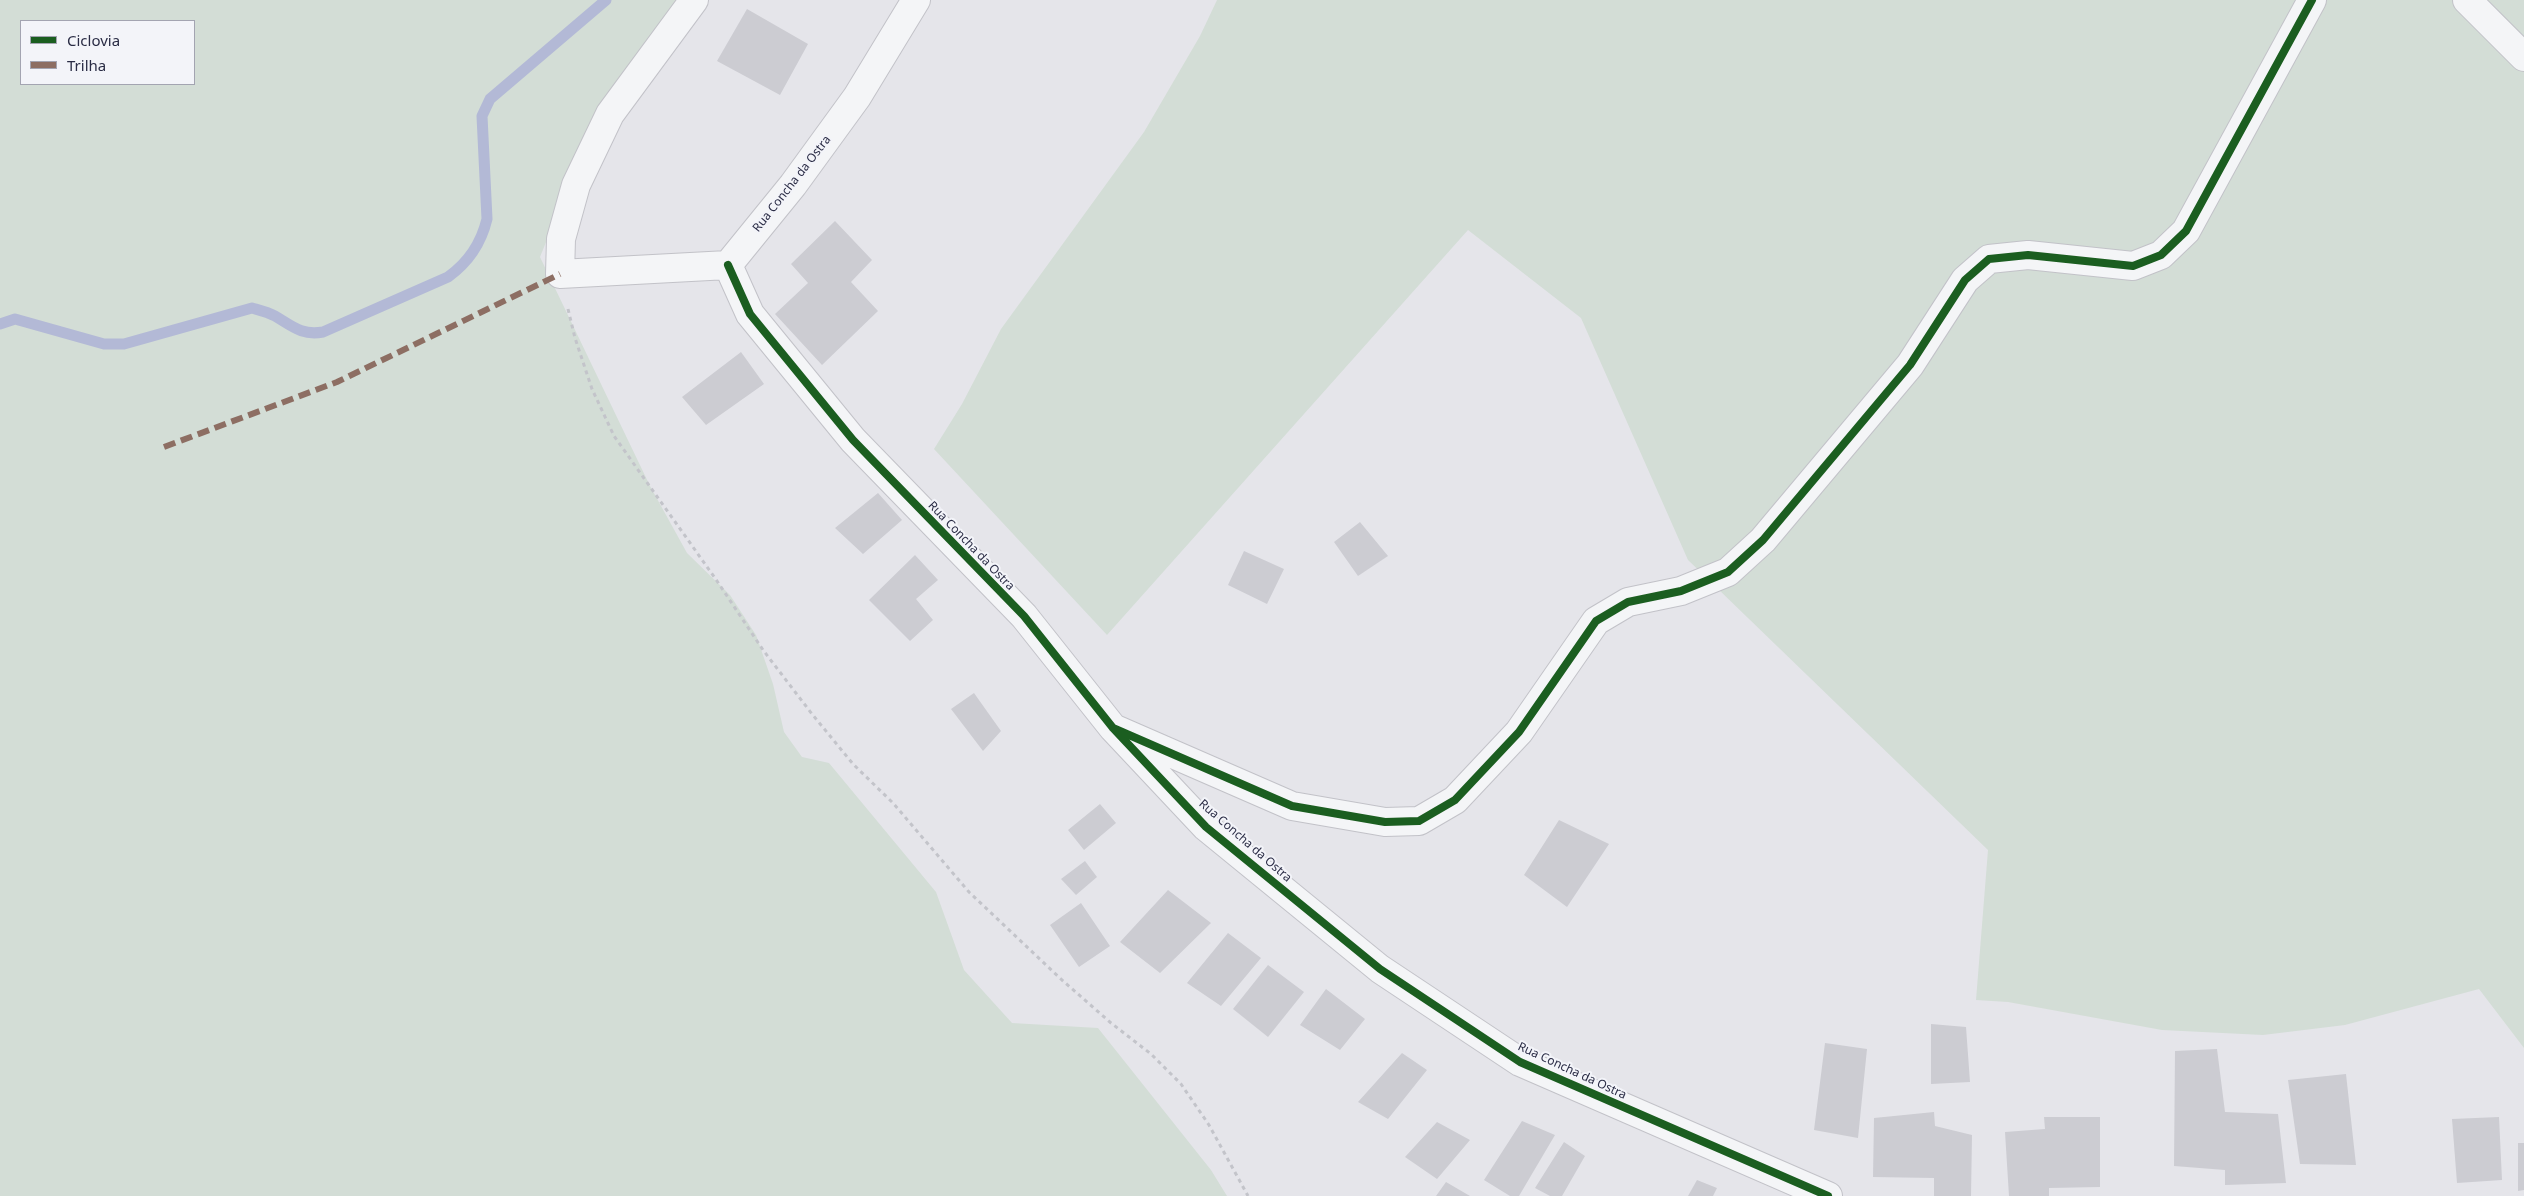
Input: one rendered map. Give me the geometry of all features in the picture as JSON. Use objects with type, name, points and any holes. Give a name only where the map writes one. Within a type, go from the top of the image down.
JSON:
[{"type":"street","points":[[694,0],[610,114],[580,176],[561,239],[560,274],[728,265]]},
{"type":"street","name":"Rua Concha da Ostra","points":[[916,0],[857,97],[793,185],[728,265],[750,314],[853,440],[1024,616],[1113,728],[1214,833],[1380,969],[1520,1062],[1828,1196]]},
{"type":"street","points":[[1113,728],[1292,806],[1385,822],[1419,821],[1455,800],[1519,732],[1596,621],[1628,602],[1681,591],[1728,572],[1763,540],[1910,365],[1965,280],[1989,259],[2028,255],[2133,266],[2161,255],[2186,231],[2312,0]]},
{"type":"street","points":[[2467,0],[2524,58]]},
{"type":"path","points":[[560,274],[575,338],[592,389],[614,436],[716,578],[763,650],[853,764],[893,803],[969,892],[1062,980],[1111,1024],[1151,1054],[1181,1084],[1209,1125],[1248,1196]]},
{"type":"shaded area","points":[[0,0],[682,0],[574,173],[540,257],[650,486],[687,553],[730,595],[756,635],[773,684],[784,732],[802,757],[829,763],[936,892],[964,970],[1012,1023],[1098,1028],[1211,1170],[1227,1196],[0,1196]]},
{"type":"shaded area","points":[[1217,0],[2524,0],[2524,1048],[2479,989],[2345,1025],[2263,1035],[2162,1030],[2008,1002],[1976,1000],[1988,850],[1688,560],[1581,318],[1468,230],[1107,635],[934,449],[962,404],[1001,329],[1144,132],[1200,36]]},
{"type":"building","points":[[747,9],[808,44],[780,95],[717,61]]},
{"type":"building","points":[[835,221],[872,260],[851,282],[878,311],[822,365],[775,314],[808,283],[791,264]]},
{"type":"building","points":[[741,352],[764,384],[706,425],[682,397]]},
{"type":"building","points":[[878,493],[902,520],[863,554],[835,528]]},
{"type":"building","points":[[1360,522],[1388,556],[1358,576],[1334,542]]},
{"type":"building","points":[[1244,551],[1284,569],[1267,604],[1228,585]]},
{"type":"building","points":[[915,555],[938,580],[916,599],[933,620],[910,641],[869,600]]},
{"type":"building","points":[[974,693],[1001,731],[983,751],[951,709]]},
{"type":"building","points":[[1100,804],[1116,823],[1084,850],[1068,830]]},
{"type":"building","points":[[1559,820],[1609,844],[1567,907],[1524,875]]},
{"type":"building","points":[[1085,861],[1097,877],[1076,895],[1061,879]]},
{"type":"building","points":[[1168,890],[1211,923],[1160,973],[1120,942]]},
{"type":"building","points":[[1081,903],[1110,946],[1079,967],[1050,925]]},
{"type":"building","points":[[1228,933],[1261,958],[1221,1006],[1187,983]]},
{"type":"building","points":[[1268,965],[1304,992],[1268,1037],[1233,1009]]},
{"type":"building","points":[[1326,989],[1365,1019],[1340,1050],[1300,1025]]},
{"type":"building","points":[[1931,1024],[1966,1027],[1970,1082],[1931,1084]]},
{"type":"building","points":[[1825,1043],[1867,1049],[1858,1138],[1814,1130]]},
{"type":"building","points":[[2217,1049],[2225,1112],[2278,1114],[2286,1183],[2225,1185],[2225,1170],[2174,1166],[2175,1051]]},
{"type":"building","points":[[1402,1053],[1427,1070],[1388,1119],[1358,1102]]},
{"type":"building","points":[[2346,1074],[2356,1165],[2300,1164],[2288,1080]]},
{"type":"building","points":[[1934,1112],[1935,1126],[1972,1135],[1971,1196],[1934,1196],[1934,1178],[1873,1177],[1874,1118]]},
{"type":"building","points":[[2044,1117],[2100,1117],[2100,1187],[2049,1188],[2049,1196],[2009,1196],[2005,1132],[2045,1129]]},
{"type":"building","points":[[2499,1117],[2502,1180],[2457,1183],[2452,1119]]},
{"type":"building","points":[[1522,1121],[1555,1135],[1519,1196],[1510,1196],[1484,1180]]},
{"type":"building","points":[[1437,1122],[1470,1140],[1437,1179],[1405,1157]]},
{"type":"building","points":[[1564,1142],[1585,1156],[1562,1196],[1550,1196],[1535,1188]]},
{"type":"building","points":[[2518,1143],[2524,1143],[2524,1190],[2518,1191]]},
{"type":"building","points":[[1697,1180],[1717,1188],[1713,1196],[1688,1196]]},
{"type":"building","points":[[1446,1182],[1470,1196],[1436,1196]]},
{"type":"waterway","points":[[0,324],[15,319],[104,344],[124,344],[252,308],[264,311],[303,331],[316,333],[323,332],[448,277],[473,252],[487,219],[482,116],[490,99],[606,0]]},
{"type":"marked path","points":[[164,447],[337,382],[560,274]]},
{"type":"cycle path","points":[[1113,728],[1292,806],[1385,822],[1419,821],[1455,800],[1519,732],[1596,621],[1628,602],[1681,591],[1728,572],[1763,540],[1910,365],[1965,280],[1989,259],[2028,255],[2133,266],[2161,255],[2186,231],[2312,0]]},
{"type":"cycle path","points":[[728,265],[750,314],[853,440],[1024,616],[1113,728],[1206,827],[1380,969],[1520,1062],[1828,1196]]}]
